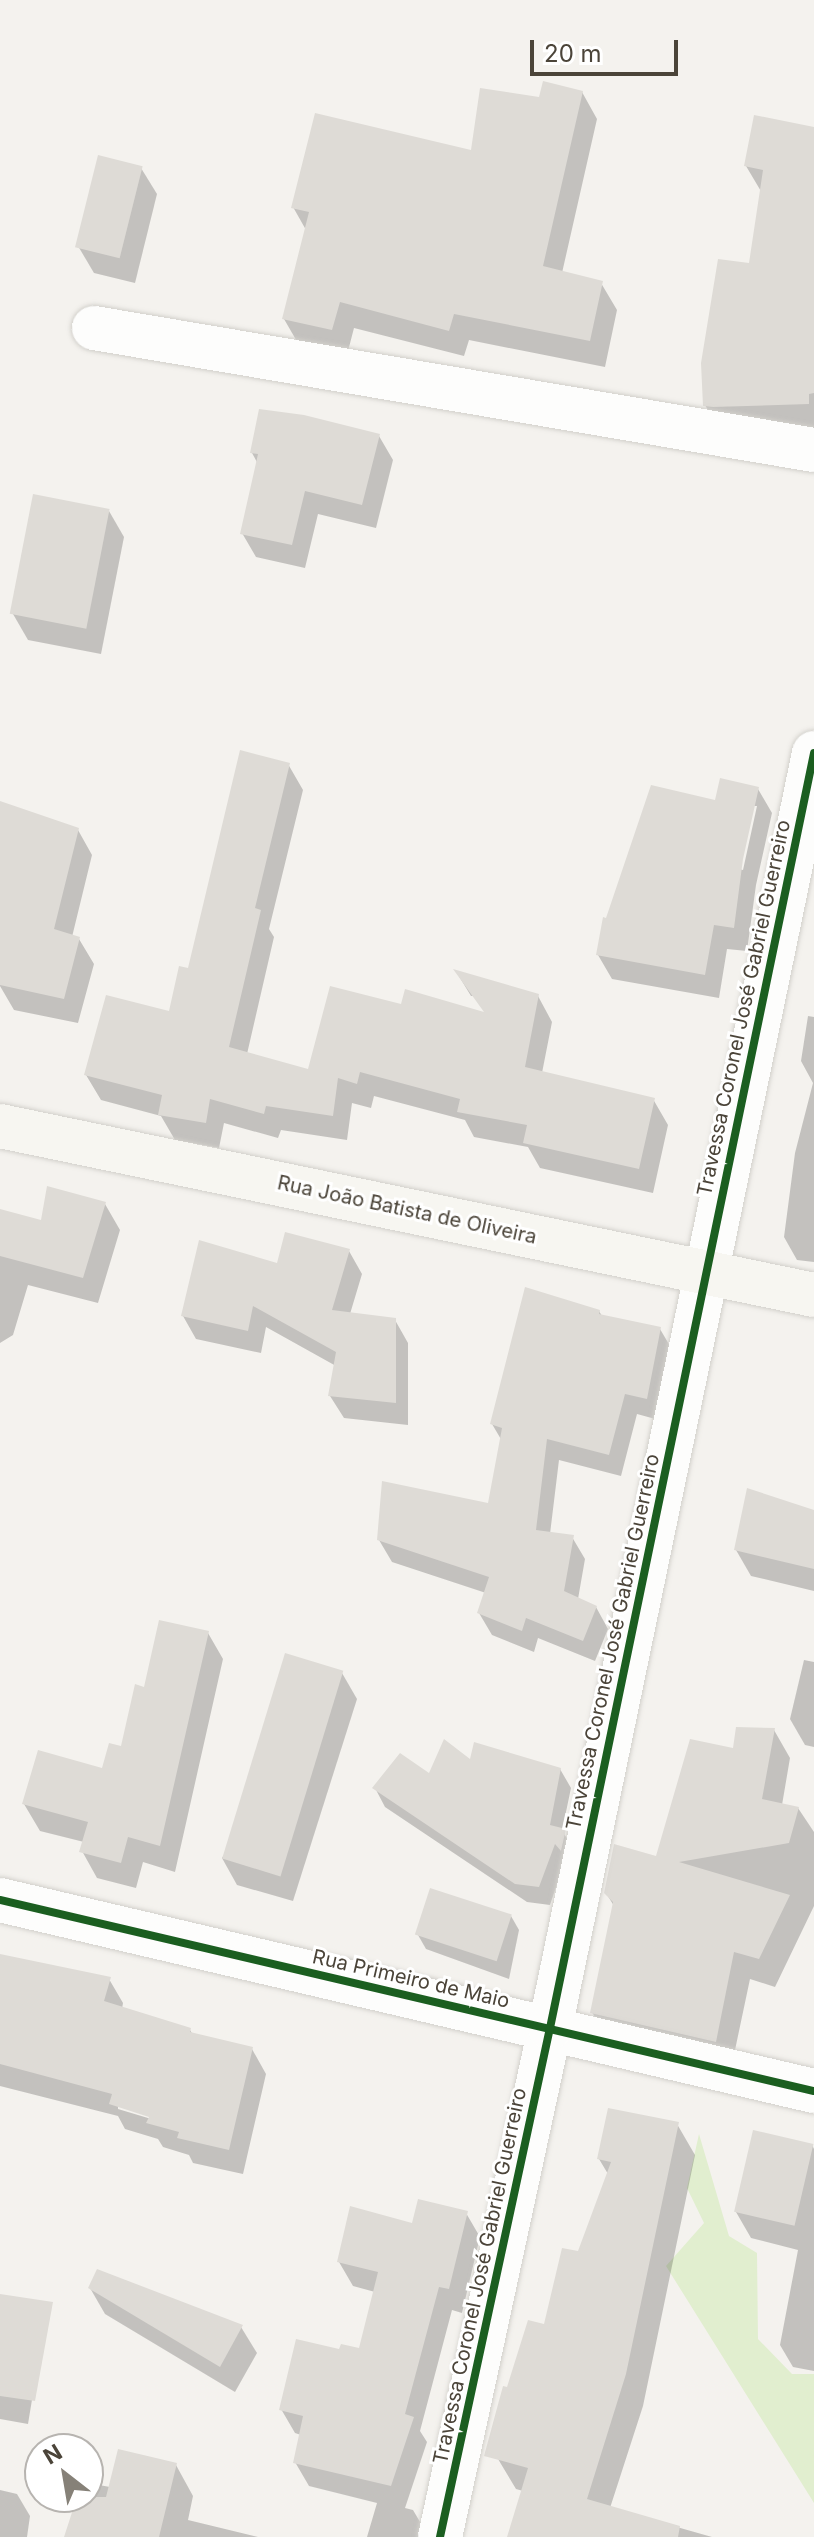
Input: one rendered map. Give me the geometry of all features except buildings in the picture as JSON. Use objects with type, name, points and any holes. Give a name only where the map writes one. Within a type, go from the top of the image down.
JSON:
[{"type":"street","points":[[94,328],[814,450]]},
{"type":"street","name":"Travessa Coronel José Gabriel Guerreiro","points":[[440,2537],[550,2028],[814,753]]},
{"type":"street","name":"Rua João Batista de Oliveira","points":[[0,1126],[814,1295]]},
{"type":"street","name":"Rua Primeiro de Maio","points":[[0,1900],[814,2091]]},
{"type":"green space","points":[[699,2134],[729,2236],[757,2253],[758,2339],[792,2374],[814,2374],[814,2503],[666,2266],[704,2223],[687,2188]]},
{"type":"cycle path","points":[[440,2537],[550,2028],[814,753]]},
{"type":"cycle path","points":[[0,1900],[814,2091]]}]
